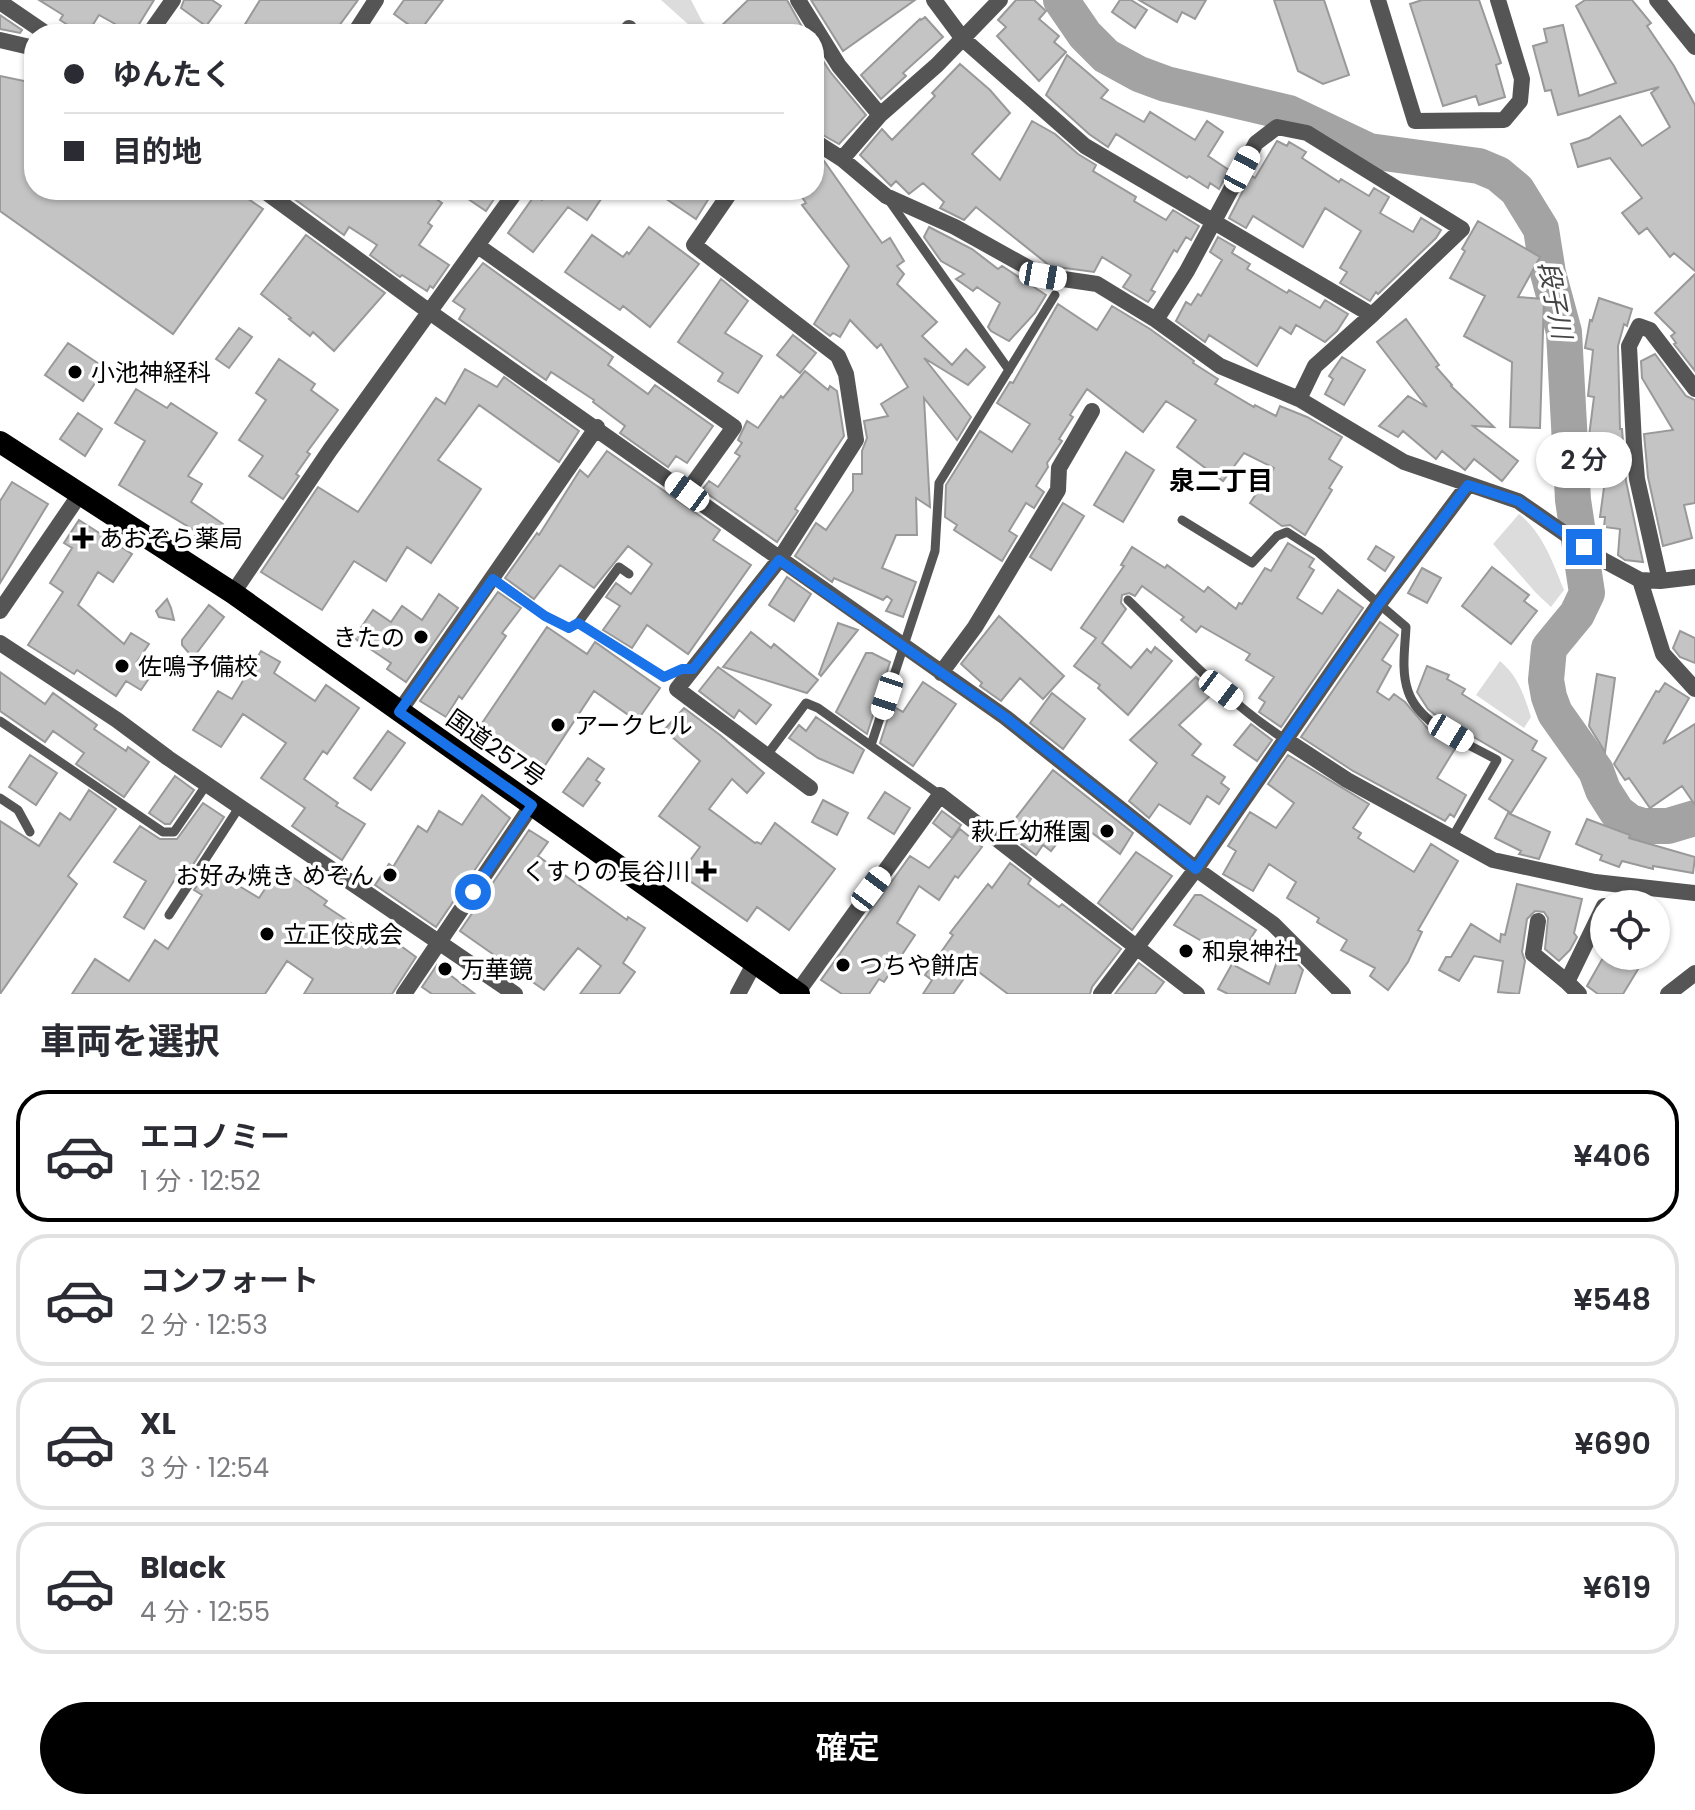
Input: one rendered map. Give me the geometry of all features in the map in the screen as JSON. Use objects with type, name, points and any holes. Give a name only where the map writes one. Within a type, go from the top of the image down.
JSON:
[{"type":"highway","name":"国道257号","points":[[0,442],[233,593],[798,993]]},
{"type":"street","points":[[156,24],[173,0]]},
{"type":"street","points":[[360,24],[376,0]]},
{"type":"street","points":[[798,0],[813,24]]},
{"type":"street","points":[[934,0],[963,39],[1085,146],[1372,315]]},
{"type":"street","points":[[842,159],[880,115],[927,75],[1000,0]]},
{"type":"street","points":[[1378,0],[1415,121],[1504,120],[1520,101],[1522,79],[1498,0]]},
{"type":"street","points":[[1657,0],[1695,47]]},
{"type":"street","points":[[0,2],[32,24]]},
{"type":"street","points":[[0,40],[24,46]]},
{"type":"street","points":[[824,42],[839,66],[880,115]]},
{"type":"street","points":[[1156,320],[1187,271],[1256,143],[1277,127],[1307,133],[1462,229],[1315,366],[1299,399]]},
{"type":"street","points":[[824,147],[886,196],[955,227],[1043,276],[1097,284],[1156,320],[1220,366],[1299,399],[1404,462],[1518,501],[1603,560],[1640,580],[1695,577]]},
{"type":"street","points":[[277,200],[779,560],[1018,726],[1196,869],[1273,924],[1343,994]]},
{"type":"street","points":[[233,593],[330,450],[510,200]]},
{"type":"street","points":[[725,200],[694,245],[838,356],[846,374],[856,440],[779,560],[677,689],[810,788]]},
{"type":"street","points":[[478,246],[734,427],[687,492]]},
{"type":"street","points":[[1660,581],[1637,479],[1634,444],[1629,346],[1639,326],[1650,330],[1695,389]]},
{"type":"street","points":[[941,673],[975,627],[1058,490],[1059,468],[1092,411]]},
{"type":"street","points":[[399,712],[597,427]]},
{"type":"street","points":[[1101,994],[1196,869],[1379,604],[1468,485]]},
{"type":"street","points":[[0,611],[80,494]]},
{"type":"street","points":[[1640,580],[1663,654],[1695,689]]},
{"type":"street","points":[[0,643],[515,994]]},
{"type":"street","points":[[1286,740],[1347,780],[1493,860],[1595,882],[1695,893]]},
{"type":"street","points":[[798,993],[940,795],[1197,994]]},
{"type":"street","points":[[404,994],[532,805]]},
{"type":"street","points":[[1538,921],[1533,954],[1573,988],[1590,943]]},
{"type":"street","points":[[738,994],[754,964]]},
{"type":"street","points":[[1668,994],[1695,973]]},
{"type":"lane","points":[[886,196],[1009,370]]},
{"type":"lane","points":[[871,745],[935,551],[939,483],[1055,295]]},
{"type":"lane","points":[[1182,520],[1252,563],[1277,536],[1287,532],[1318,552],[1406,627],[1404,669],[1408,693],[1425,718],[1497,760],[1452,838]]},
{"type":"lane","points":[[493,579],[545,616],[569,628],[578,623],[619,567],[629,574]]},
{"type":"lane","points":[[1128,600],[1221,690],[1254,719],[1286,740]]},
{"type":"lane","points":[[578,623],[664,677],[682,669],[693,669]]},
{"type":"lane","points":[[767,755],[806,703],[818,708],[940,795]]},
{"type":"lane","points":[[0,721],[163,832],[174,832],[207,784]]},
{"type":"lane","points":[[0,798],[18,810],[30,832]]},
{"type":"lane","points":[[169,915],[240,806]]},
{"type":"shaded area","points":[[661,0],[691,0],[705,24],[688,24]]},
{"type":"shaded area","points":[[1519,514],[1541,539],[1564,590],[1551,607],[1493,544]]},
{"type":"shaded area","points":[[1500,661],[1516,680],[1526,701],[1531,717],[1524,728],[1476,695]]},
{"type":"building","points":[[39,0],[154,0],[139,24],[115,24],[99,15],[93,24],[66,24],[60,20],[63,15]]},
{"type":"building","points":[[184,0],[212,0],[221,6],[208,24],[181,8]]},
{"type":"building","points":[[260,0],[358,0],[340,24],[245,24]]},
{"type":"building","points":[[404,0],[443,0],[425,24],[408,24],[394,14]]},
{"type":"building","points":[[748,0],[787,0],[800,24],[723,24]]},
{"type":"building","points":[[811,0],[915,0],[843,51]]},
{"type":"building","points":[[1016,0],[1034,0],[1046,11],[1039,19],[1059,36],[1054,42],[1066,52],[1039,81],[997,36],[1006,27],[998,20]]},
{"type":"building","points":[[1120,0],[1131,0],[1147,10],[1135,28],[1112,12]]},
{"type":"building","points":[[1139,0],[1206,0],[1195,19],[1182,12],[1177,22]]},
{"type":"building","points":[[1274,0],[1324,0],[1349,75],[1323,84],[1298,71]]},
{"type":"building","points":[[1422,0],[1479,0],[1501,63],[1496,65],[1505,97],[1479,105],[1476,96],[1443,106],[1410,4]]},
{"type":"building","points":[[1585,0],[1632,0],[1651,23],[1647,26],[1695,105],[1695,271],[1674,253],[1670,257],[1647,228],[1639,234],[1622,213],[1642,198],[1610,158],[1578,167],[1571,144],[1589,138],[1620,116],[1642,146],[1670,127],[1651,93],[1659,87],[1558,115],[1551,90],[1545,91],[1533,46],[1547,42],[1544,29],[1563,25],[1579,96],[1616,83],[1576,6]]},
{"type":"building","points":[[0,15],[22,30],[20,33],[0,29]]},
{"type":"building","points":[[925,17],[943,37],[903,73],[906,76],[881,99],[861,75]]},
{"type":"building","points":[[1067,55],[1108,90],[1101,98],[1144,122],[1150,112],[1195,140],[1207,121],[1223,132],[1208,156],[1229,170],[1219,189],[1210,183],[1208,188],[1189,176],[1187,178],[1116,134],[1108,147],[1089,134],[1046,95]]},
{"type":"building","points":[[824,62],[866,115],[839,144],[824,136]]},
{"type":"building","points":[[960,64],[990,90],[1010,113],[972,154],[1000,180],[1032,121],[1096,165],[1093,171],[1136,197],[1134,201],[1166,220],[1173,210],[1199,226],[1191,240],[1186,237],[1177,252],[1174,250],[1151,290],[1155,292],[1148,302],[1123,287],[1131,275],[1102,257],[1094,272],[1050,266],[976,207],[964,220],[940,208],[944,202],[923,183],[909,194],[896,181],[891,186],[860,155],[882,129],[892,140],[935,96],[932,93]]},
{"type":"building","points":[[0,76],[24,81],[24,200],[250,200],[263,209],[173,334],[0,211]]},
{"type":"building","points":[[1277,141],[1287,146],[1289,142],[1306,152],[1302,158],[1339,182],[1341,179],[1369,196],[1374,188],[1389,197],[1380,213],[1413,232],[1421,218],[1441,230],[1370,301],[1340,283],[1347,272],[1340,268],[1361,231],[1325,208],[1303,247],[1253,216],[1246,228],[1229,218],[1248,181],[1252,176],[1255,178]]},
{"type":"building","points":[[824,161],[882,243],[890,238],[904,261],[897,266],[904,274],[897,284],[937,322],[922,336],[952,365],[966,349],[985,367],[968,385],[924,358],[971,417],[957,440],[924,398],[930,507],[916,498],[917,535],[896,535],[882,568],[916,582],[903,617],[886,611],[892,600],[887,596],[883,600],[834,578],[832,582],[795,556],[816,523],[826,530],[853,491],[853,474],[862,474],[862,451],[867,438],[864,421],[888,416],[881,404],[908,387],[881,344],[877,348],[850,320],[840,337],[833,333],[830,336],[814,324],[849,266],[802,205],[806,203],[804,200],[824,200]]},
{"type":"building","points":[[296,200],[438,200],[442,203],[428,223],[432,226],[419,245],[449,265],[433,288],[430,286],[427,291],[402,275],[400,277],[370,255],[377,245],[349,227],[344,235]]},
{"type":"building","points":[[470,200],[493,200],[486,211]]},
{"type":"building","points":[[531,200],[600,200],[587,220],[568,207],[533,252],[508,233]]},
{"type":"building","points":[[668,200],[708,200],[696,219]]},
{"type":"building","points":[[1478,221],[1540,257],[1518,297],[1544,299],[1540,428],[1510,427],[1512,362],[1464,336],[1485,296],[1450,278]]},
{"type":"building","points":[[649,227],[699,264],[650,327],[623,306],[620,310],[565,272],[592,235],[623,257],[627,252],[629,254]]},
{"type":"building","points":[[929,227],[972,249],[998,269],[1002,266],[1046,295],[1035,313],[1009,341],[988,327],[1000,303],[977,287],[973,291],[956,279],[964,274],[941,261],[924,237]]},
{"type":"building","points":[[306,235],[385,293],[334,351],[313,332],[310,336],[261,294]]},
{"type":"building","points":[[1218,237],[1235,247],[1232,253],[1250,264],[1247,269],[1287,293],[1289,290],[1320,308],[1325,300],[1348,314],[1337,331],[1325,342],[1296,325],[1291,334],[1280,327],[1257,366],[1209,335],[1205,342],[1176,321],[1186,302],[1191,305],[1198,294],[1201,296],[1222,260],[1210,252]]},
{"type":"building","points":[[483,263],[613,357],[608,365],[648,394],[655,385],[713,426],[687,463],[676,456],[668,467],[620,433],[625,426],[594,400],[551,372],[546,380],[459,319],[465,309],[453,301]]},
{"type":"building","points":[[1695,274],[1695,371],[1674,344],[1671,336],[1675,333],[1655,313]]},
{"type":"building","points":[[721,279],[748,301],[725,333],[762,356],[738,393],[718,381],[723,373],[678,342]]},
{"type":"building","points":[[1599,298],[1632,309],[1618,346],[1620,429],[1626,481],[1643,562],[1625,560],[1618,555],[1620,529],[1604,527],[1605,517],[1600,517],[1606,473],[1599,472],[1602,446],[1588,444],[1594,397],[1588,396],[1593,350],[1585,348],[1590,320]]},
{"type":"building","points":[[1058,304],[1097,330],[1112,306],[1150,329],[1218,379],[1215,384],[1254,407],[1276,416],[1280,406],[1342,437],[1329,459],[1342,467],[1305,535],[1290,525],[1282,526],[1250,503],[1274,468],[1244,453],[1223,481],[1177,447],[1196,420],[1166,401],[1143,432],[1087,389],[1070,415],[1073,417],[1059,439],[1062,441],[1036,486],[1044,492],[1034,508],[1026,503],[1009,531],[1017,536],[1002,561],[954,530],[957,525],[945,517],[946,485],[980,431],[1012,452],[1030,424],[997,403],[1010,382],[1013,383]]},
{"type":"building","points":[[1406,319],[1451,386],[1494,427],[1473,426],[1518,461],[1502,481],[1474,459],[1465,470],[1442,451],[1436,459],[1403,431],[1398,437],[1379,426],[1408,396],[1427,407],[1377,342]]},
{"type":"building","points":[[239,328],[252,337],[229,368],[216,359]]},
{"type":"building","points":[[793,335],[816,353],[800,373],[777,355]]},
{"type":"building","name":"小池神経科","points":[[68,343],[105,368],[83,401],[45,375]]},
{"type":"building","points":[[1655,354],[1686,396],[1695,400],[1695,503],[1684,505],[1692,538],[1663,546],[1648,477],[1644,434],[1673,430],[1642,378],[1641,361]]},
{"type":"building","points":[[1342,357],[1365,370],[1344,405],[1325,394],[1333,379],[1329,376]]},
{"type":"building","points":[[279,359],[315,384],[311,390],[338,410],[307,452],[310,454],[296,474],[299,476],[283,499],[249,476],[263,456],[239,440],[266,400],[256,393]]},
{"type":"building","points":[[465,369],[497,387],[504,377],[579,431],[559,462],[479,405],[438,460],[481,489],[431,563],[407,547],[386,581],[354,561],[322,610],[261,572],[318,487],[358,512],[436,398],[445,404]]},
{"type":"building","points":[[805,371],[828,390],[830,386],[837,391],[844,436],[795,509],[798,511],[777,542],[702,490],[709,481],[718,487],[740,456],[735,453],[742,443],[738,440],[747,421],[758,428],[781,396],[783,398]]},
{"type":"building","points":[[136,389],[167,408],[171,403],[217,433],[188,476],[202,484],[191,502],[223,524],[209,545],[195,535],[197,532],[119,485],[145,441],[115,423]]},
{"type":"building","points":[[78,413],[102,429],[85,456],[60,439]]},
{"type":"building","points":[[607,451],[720,530],[713,540],[751,565],[688,654],[647,625],[632,648],[603,630],[620,606],[606,597],[616,583],[631,594],[652,564],[628,546],[594,588],[560,565],[534,599],[505,578],[537,533],[539,535],[580,470],[588,477]]},
{"type":"building","points":[[1126,452],[1154,470],[1123,522],[1094,505]]},
{"type":"building","points":[[12,482],[48,504],[0,583],[0,501]]},
{"type":"building","points":[[1063,503],[1084,516],[1051,570],[1030,557]]},
{"type":"building","points":[[79,520],[132,554],[113,582],[98,572],[78,605],[124,644],[131,633],[149,644],[136,663],[152,674],[141,690],[126,681],[116,696],[77,670],[74,674],[28,645],[63,592],[50,583],[72,548],[64,543]]},
{"type":"building","points":[[1288,543],[1314,559],[1309,567],[1314,570],[1297,598],[1322,614],[1338,590],[1363,608],[1281,727],[1259,712],[1265,702],[1259,698],[1274,677],[1246,660],[1250,654],[1201,626],[1196,632],[1181,620],[1184,617],[1142,586],[1135,596],[1129,593],[1122,595],[1121,603],[1126,609],[1102,643],[1131,668],[1147,649],[1151,653],[1155,647],[1172,661],[1128,715],[1098,688],[1100,685],[1074,666],[1096,638],[1081,628],[1124,566],[1121,565],[1132,547],[1165,568],[1167,565],[1204,592],[1208,587],[1236,609],[1265,568],[1271,571]]},
{"type":"building","points":[[1376,546],[1394,557],[1385,571],[1368,559]]},
{"type":"building","points":[[1492,567],[1529,595],[1524,601],[1537,611],[1511,644],[1462,606]]},
{"type":"building","points":[[1422,568],[1441,578],[1427,603],[1408,593]]},
{"type":"building","points":[[787,577],[811,594],[794,621],[769,605]]},
{"type":"building","points":[[498,592],[521,608],[502,633],[506,636],[446,717],[420,701]]},
{"type":"building","points":[[439,594],[458,608],[406,682],[387,669],[391,663],[354,638],[373,610],[391,622],[402,606],[422,620]]},
{"type":"building","points":[[167,599],[174,620],[159,617],[156,611]]},
{"type":"building","points":[[209,605],[224,617],[193,658],[182,645],[182,640]]},
{"type":"building","points":[[999,616],[1064,676],[1043,699],[1020,678],[1001,701],[980,686],[982,683],[961,664]]},
{"type":"building","points":[[1380,622],[1398,635],[1382,660],[1391,666],[1377,692],[1389,700],[1394,694],[1428,729],[1456,747],[1437,778],[1466,795],[1454,817],[1450,814],[1445,821],[1353,771],[1301,737]]},
{"type":"building","points":[[838,623],[858,630],[821,676],[819,674]]},
{"type":"building","points":[[547,627],[587,654],[595,642],[660,688],[637,721],[594,691],[542,770],[478,729]]},
{"type":"building","points":[[1680,631],[1695,638],[1695,663],[1680,657],[1673,648]]},
{"type":"building","points":[[751,632],[771,648],[774,644],[818,680],[807,693],[723,667]]},
{"type":"building","points":[[261,651],[280,662],[274,673],[315,701],[326,685],[359,708],[327,754],[323,751],[304,779],[338,803],[336,806],[365,824],[342,860],[292,826],[305,808],[261,778],[286,743],[243,714],[221,747],[193,730],[218,691],[232,699]]},
{"type":"building","points":[[866,653],[890,662],[867,734],[836,712]]},
{"type":"building","points":[[1427,666],[1449,675],[1447,679],[1465,689],[1462,694],[1537,741],[1532,750],[1546,758],[1511,813],[1489,799],[1513,760],[1449,726],[1428,709],[1417,692]]},
{"type":"building","points":[[718,667],[771,705],[756,724],[739,710],[734,718],[699,691]]},
{"type":"building","points":[[0,672],[45,704],[53,693],[97,725],[94,729],[126,751],[128,747],[149,762],[124,797],[76,764],[84,753],[53,731],[45,742],[0,711]]},
{"type":"building","points":[[1597,674],[1615,678],[1605,752],[1589,726]]},
{"type":"building","points":[[1196,677],[1212,694],[1179,725],[1201,744],[1192,755],[1225,777],[1221,783],[1229,789],[1219,804],[1207,796],[1190,824],[1159,804],[1149,818],[1129,801],[1157,763],[1130,740]]},
{"type":"building","points":[[923,682],[956,704],[913,766],[880,743],[892,706],[903,712]]},
{"type":"building","points":[[1665,683],[1689,698],[1663,744],[1695,724],[1695,805],[1682,786],[1650,808],[1629,778],[1625,780],[1614,764],[1656,691],[1659,692]]},
{"type":"building","points":[[1052,693],[1085,719],[1063,749],[1030,723]]},
{"type":"building","points":[[684,708],[764,773],[747,793],[732,779],[709,809],[755,843],[761,844],[775,823],[835,869],[789,930],[757,907],[747,921],[680,874],[700,847],[659,816],[700,761],[664,730]]},
{"type":"building","points":[[816,717],[864,750],[853,773],[818,758],[789,738],[799,725],[806,731]]},
{"type":"building","points":[[1251,724],[1272,740],[1257,761],[1234,745]]},
{"type":"building","points":[[388,731],[405,743],[371,790],[354,778]]},
{"type":"building","points":[[30,755],[57,773],[36,805],[9,787]]},
{"type":"building","points":[[1288,755],[1369,804],[1353,828],[1361,833],[1358,838],[1414,872],[1431,844],[1458,861],[1418,930],[1422,932],[1408,962],[1388,990],[1370,976],[1375,968],[1341,950],[1347,940],[1317,922],[1319,918],[1287,898],[1296,882],[1269,864],[1253,891],[1223,874],[1236,851],[1228,846],[1250,812],[1276,828],[1294,803],[1268,784]]},
{"type":"building","points":[[588,758],[604,769],[596,780],[600,783],[583,806],[563,792]]},
{"type":"building","points":[[1053,770],[1133,833],[1120,854],[1075,820],[1051,851],[1043,845],[1036,855],[1005,832]]},
{"type":"building","points":[[175,776],[194,790],[170,824],[165,824],[149,813]]},
{"type":"building","points":[[89,790],[116,809],[68,876],[77,884],[0,994],[0,821],[39,846],[60,813],[70,820]]},
{"type":"building","points":[[885,792],[910,808],[894,834],[868,818]]},
{"type":"building","points":[[482,795],[510,818],[436,927],[375,885],[389,864],[393,867],[418,826],[427,832],[439,811],[462,825]]},
{"type":"building","points":[[823,800],[848,813],[837,835],[812,822]]},
{"type":"building","points":[[203,803],[224,817],[181,883],[175,879],[144,929],[124,917],[146,881],[114,862],[140,826],[160,839],[177,839]]},
{"type":"building","points":[[942,811],[961,825],[952,838],[933,823]]},
{"type":"building","points":[[1508,813],[1550,832],[1539,859],[1519,854],[1521,851],[1495,838]]},
{"type":"building","points":[[1587,819],[1630,835],[1629,838],[1695,857],[1693,873],[1653,866],[1653,869],[1622,861],[1619,867],[1600,860],[1602,855],[1576,844]]},
{"type":"building","points":[[960,829],[982,847],[958,878],[955,876],[939,900],[919,886],[897,923],[915,935],[884,982],[879,979],[869,994],[842,994],[821,980],[910,856],[929,868]]},
{"type":"building","points":[[529,830],[548,842],[538,856],[627,920],[628,917],[645,928],[623,963],[635,972],[619,994],[580,994],[601,966],[578,948],[544,990],[460,931]]},
{"type":"building","points":[[1136,852],[1172,876],[1132,930],[1098,903]]},
{"type":"building","points":[[1010,863],[1031,879],[1028,884],[1059,907],[1062,904],[1121,949],[1090,994],[1008,994],[972,967],[953,994],[923,994],[932,980],[925,975],[953,935],[950,933],[988,884],[992,888]]},
{"type":"building","points":[[209,868],[259,898],[279,868],[327,901],[324,905],[384,945],[390,938],[416,957],[392,994],[304,994],[313,979],[287,961],[265,994],[72,994],[95,959],[129,981],[155,940],[168,949],[202,895],[194,890]]},
{"type":"building","points":[[1517,884],[1582,899],[1574,933],[1577,937],[1570,950],[1559,961],[1545,949],[1548,918],[1544,912],[1535,911],[1527,919],[1522,952],[1525,961],[1519,994],[1498,992],[1503,961],[1474,956],[1459,981],[1439,970],[1446,957],[1451,957],[1471,924],[1500,942],[1501,934],[1505,935]]},
{"type":"building","points":[[1195,895],[1201,895],[1256,930],[1236,961],[1174,925]]},
{"type":"building","points":[[1279,956],[1295,961],[1303,970],[1295,994],[1228,994],[1218,989],[1232,964],[1269,984]]},
{"type":"building","points":[[1139,963],[1164,982],[1155,994],[1115,994]]},
{"type":"building","points":[[437,965],[475,994],[432,994],[422,987]]},
{"type":"building","points":[[1596,970],[1638,970],[1623,994],[1598,994],[1587,986]]},
{"type":"waterway","name":"段子川","points":[[1061,0],[1085,35],[1106,56],[1139,74],[1166,84],[1289,113],[1369,151],[1479,166],[1498,174],[1517,190],[1541,229],[1548,273],[1564,332],[1573,500],[1587,593],[1577,614],[1549,648],[1546,680],[1549,697],[1555,713],[1596,771],[1603,790],[1617,812],[1630,822],[1643,826],[1668,826],[1695,818]]},
{"type":"place","name":"小池神経科","points":[[75,372]]},
{"type":"place","name":"あおぞら薬局","points":[[83,538]]},
{"type":"place","name":"きたの","points":[[421,637]]},
{"type":"place","name":"佐鳴予備校","points":[[122,666]]},
{"type":"place","name":"アークヒル","points":[[558,725]]},
{"type":"place","name":"萩丘幼稚園","points":[[1107,831]]},
{"type":"place","name":"くすりの長谷川","points":[[706,871]]},
{"type":"place","name":"お好み焼き めぞん","points":[[390,875]]},
{"type":"place","name":"立正佼成会","points":[[267,934]]},
{"type":"place","name":"和泉神社","points":[[1186,951]]},
{"type":"place","name":"つちや餅店","points":[[843,965]]},
{"type":"place","name":"万華鏡","points":[[445,969]]},
{"type":"district","name":"泉二丁目","points":[[1221,481]]},
{"type":"route","points":[[473,892],[532,805],[399,712],[493,579],[545,616],[569,628],[578,623],[664,677],[682,669],[693,669],[779,560],[1005,717],[1196,869],[1379,604],[1468,485],[1518,501],[1584,547]]}]
